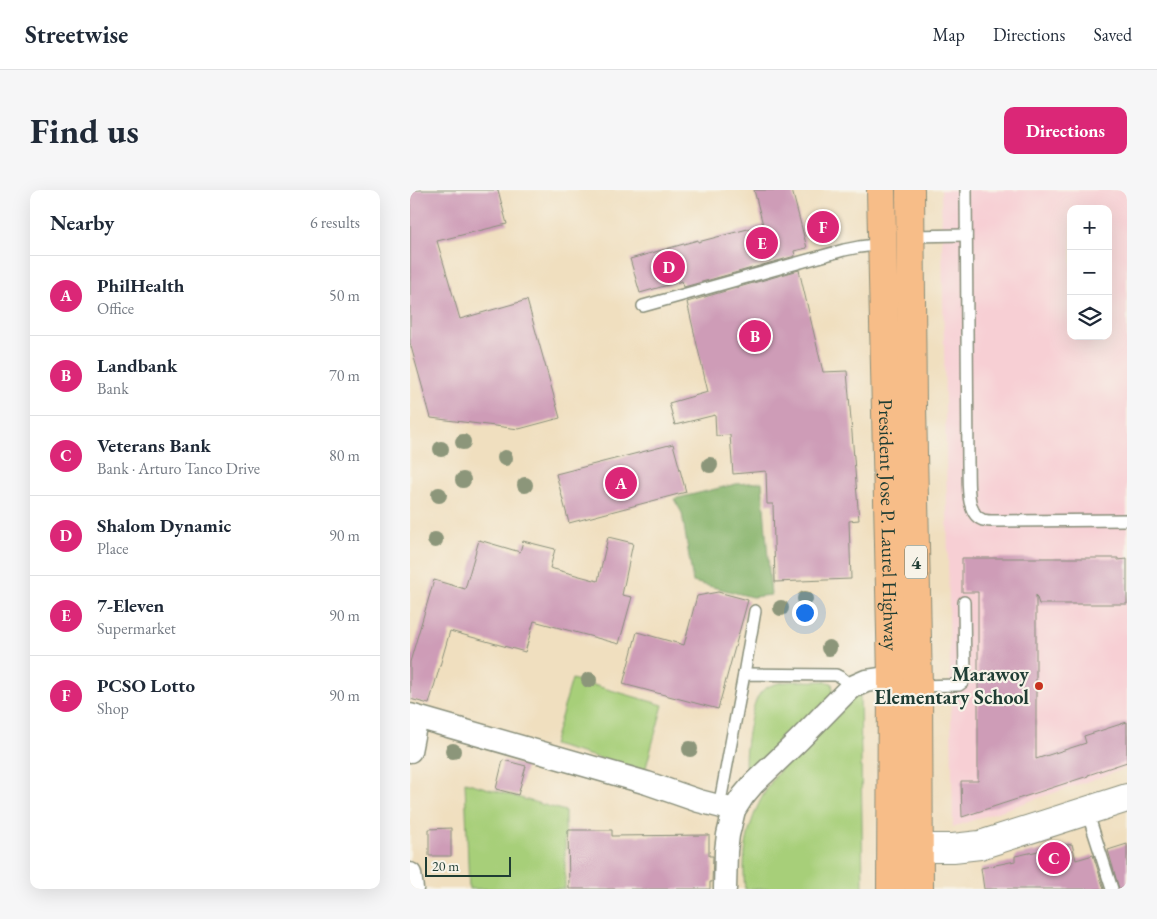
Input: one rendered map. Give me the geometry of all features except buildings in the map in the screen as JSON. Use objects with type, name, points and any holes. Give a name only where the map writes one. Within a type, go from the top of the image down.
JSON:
[{"type":"highway","name":"President Jose P. Laurel Highway","points":[[881,190],[896,240],[918,686],[919,889]]},
{"type":"highway","name":"President Jose P. Laurel Highway","points":[[891,889],[896,240],[910,190]]},
{"type":"street","points":[[410,751],[414,731],[414,716],[647,783],[726,808],[743,796],[850,688],[866,681],[892,677]]},
{"type":"street","points":[[920,848],[953,848],[980,845],[1127,798]]},
{"type":"street","points":[[726,808],[728,835],[726,889]]},
{"type":"street","points":[[410,874],[412,889]]},
{"type":"lane","points":[[966,190],[968,465],[972,510],[982,520],[995,522],[1127,520]]},
{"type":"lane","points":[[643,306],[679,301],[844,250],[896,240],[966,235]]},
{"type":"lane","points":[[918,686],[959,685],[963,682],[965,677],[964,602]]},
{"type":"lane","points":[[726,808],[744,674],[755,611]]},
{"type":"lane","points":[[744,674],[836,675],[842,677],[850,688]]},
{"type":"lane","points":[[1087,811],[1112,889]]},
{"type":"shaded area","points":[[941,190],[1127,190],[1127,768],[953,827]]},
{"type":"green space","points":[[762,482],[771,595],[752,597],[693,582],[682,513],[674,499],[736,484]]},
{"type":"green space","points":[[572,679],[663,705],[645,771],[553,745]]},
{"type":"green space","points":[[823,681],[832,683],[832,695],[750,772],[747,771],[745,759],[751,716],[758,696],[763,690],[769,686],[784,682]]},
{"type":"green space","points":[[860,694],[863,889],[745,889],[744,862],[748,836],[751,823],[768,787],[790,759],[854,695]]},
{"type":"green space","points":[[465,782],[565,811],[565,889],[469,889]]},
{"type":"place","name":"PCSO Lotto","points":[[823,227]]},
{"type":"place","name":"7-Eleven","points":[[762,243]]},
{"type":"place","name":"Shalom Dynamic","points":[[669,267]]},
{"type":"place","name":"Landbank","points":[[755,336]]},
{"type":"place","name":"PhilHealth","points":[[621,483]]},
{"type":"place","name":"Marawoy Elementary School","points":[[1039,686]]},
{"type":"place","name":"Veterans Bank","points":[[1054,858]]}]
